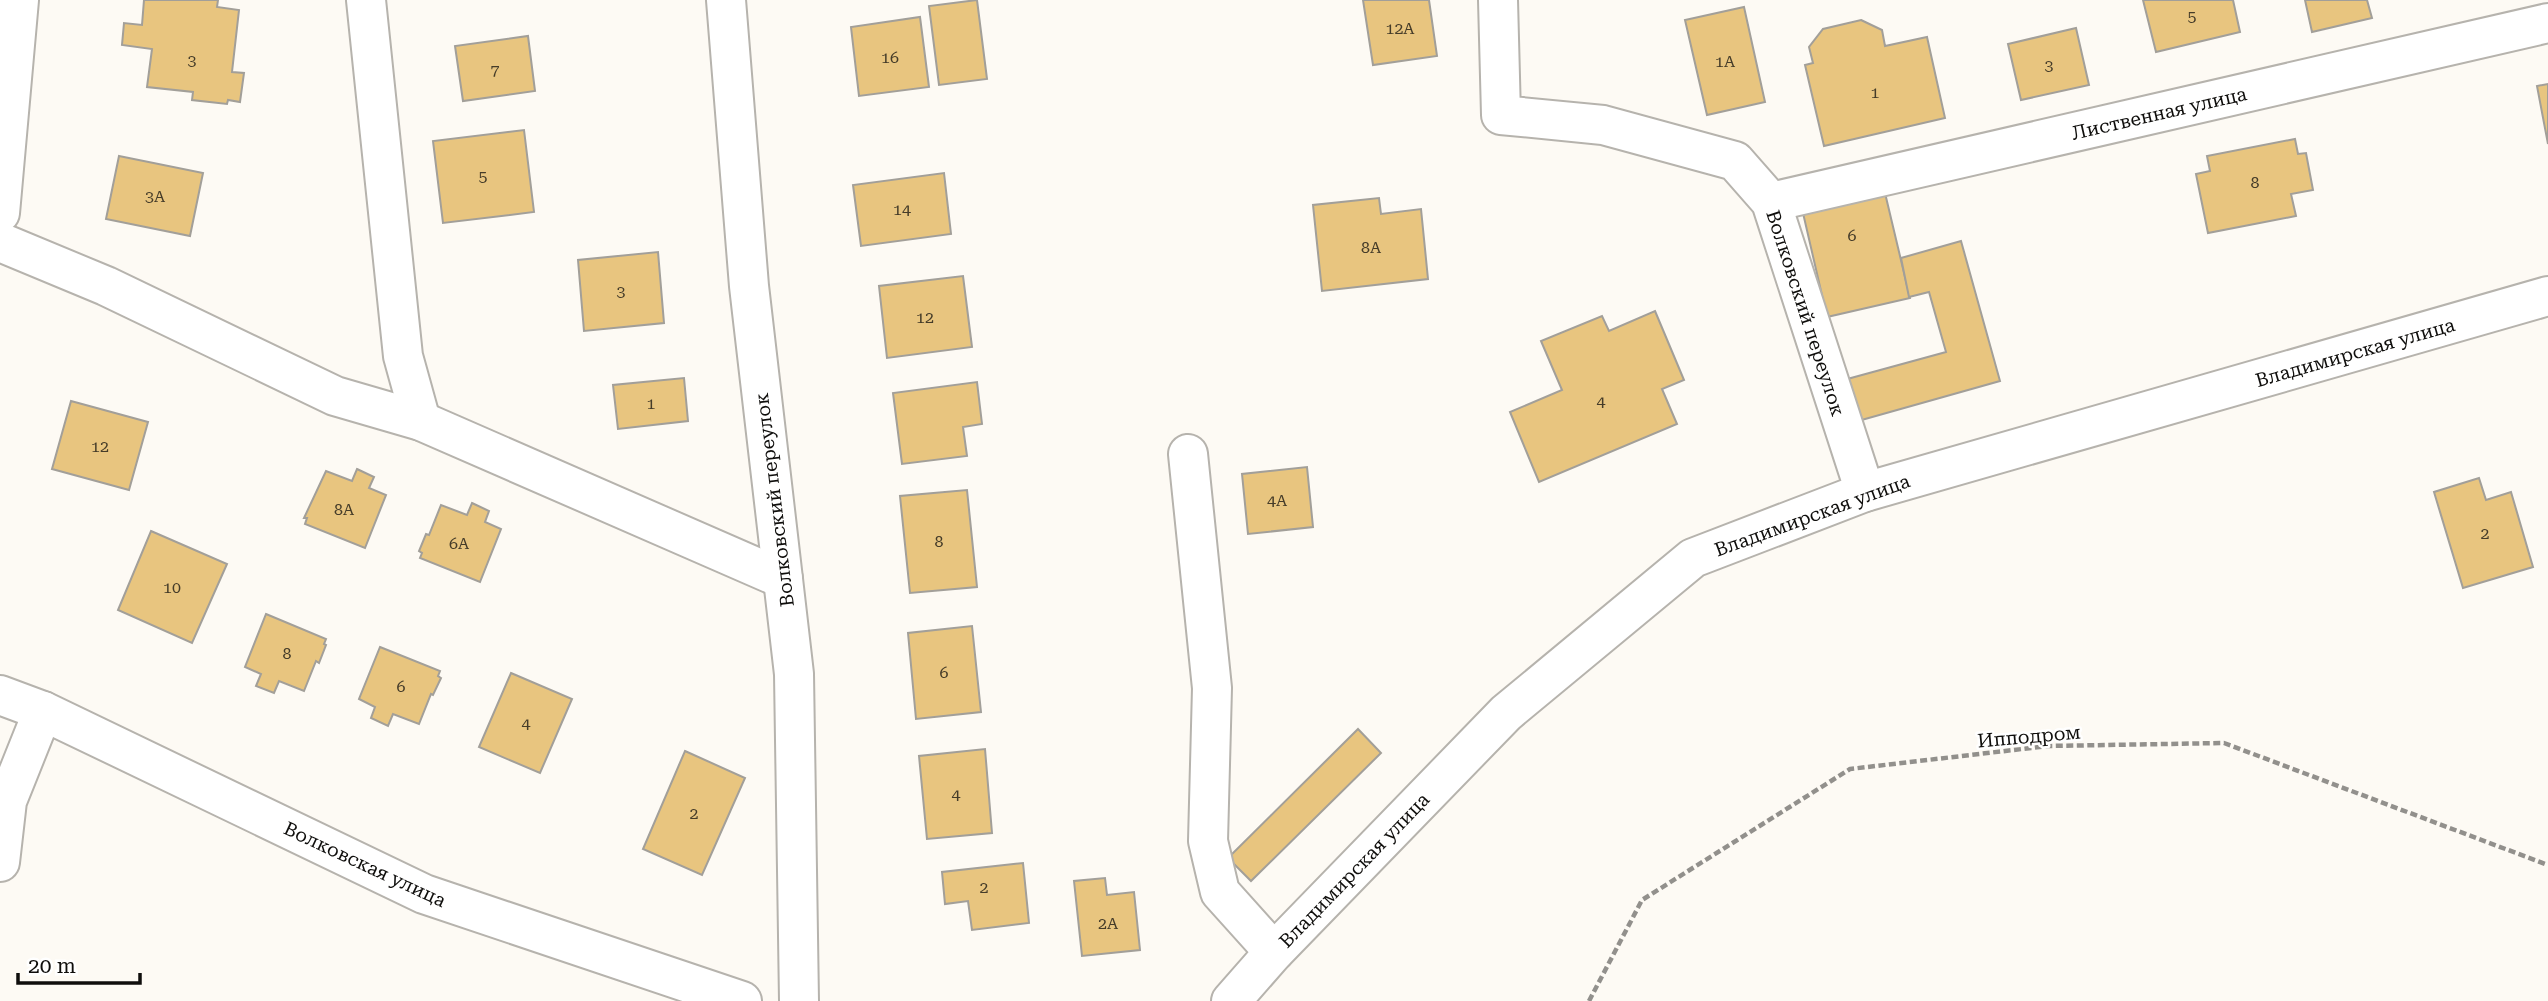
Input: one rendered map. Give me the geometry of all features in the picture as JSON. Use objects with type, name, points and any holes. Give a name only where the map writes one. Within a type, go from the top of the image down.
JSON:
[{"type":"street","points":[[0,213],[19,0]]},
{"type":"street","points":[[366,0],[402,356],[421,421]]},
{"type":"street","name":"Волковский переулок","points":[[726,0],[750,286],[794,674],[799,1001]]},
{"type":"street","name":"Волковский переулок","points":[[1499,0],[1501,115],[1603,125],[1735,161],[1771,202],[1865,492]]},
{"type":"street","name":"Лиственная улица","points":[[1771,202],[2548,23]]},
{"type":"street","points":[[0,242],[106,286],[335,396],[421,421],[783,579]]},
{"type":"street","name":"Владимирская улица","points":[[1231,1001],[1274,952],[1506,713],[1693,558],[1865,492],[2548,296]]},
{"type":"street","points":[[1188,454],[1212,688],[1208,841],[1220,892],[1274,952]]},
{"type":"street","name":"Волковская улица","points":[[0,685],[43,711],[424,894],[742,1001]]},
{"type":"street","points":[[0,862],[7,802],[43,711]]},
{"type":"path","name":"Ипподром","points":[[1589,1001],[1642,900],[1850,769],[2048,746],[2224,743],[2548,865]]},
{"type":"building","points":[[144,0],[218,0],[217,7],[239,10],[232,72],[244,73],[240,102],[228,100],[227,104],[192,100],[193,92],[147,87],[152,49],[122,45],[124,23],[142,25]]},
{"type":"building","points":[[977,0],[987,79],[939,85],[929,6]]},
{"type":"building","points":[[1363,0],[1429,0],[1437,56],[1373,65]]},
{"type":"building","points":[[2143,0],[2233,0],[2240,32],[2156,52]]},
{"type":"building","points":[[2305,0],[2367,0],[2372,18],[2312,32]]},
{"type":"building","points":[[1744,7],[1765,102],[1707,115],[1685,20]]},
{"type":"building","points":[[920,17],[929,87],[859,96],[851,27]]},
{"type":"building","points":[[1861,20],[1882,30],[1885,46],[1927,37],[1945,118],[1824,146],[1805,65],[1813,63],[1809,47],[1823,29]]},
{"type":"building","points":[[2076,28],[2089,85],[2021,100],[2008,44]]},
{"type":"building","points":[[528,36],[535,91],[463,101],[455,46]]},
{"type":"building","points":[[2548,84],[2548,144],[2537,86]]},
{"type":"building","points":[[524,130],[534,212],[443,223],[433,141]]},
{"type":"building","points":[[2295,139],[2298,154],[2306,153],[2313,190],[2291,194],[2296,216],[2208,233],[2196,174],[2210,171],[2207,156]]},
{"type":"building","points":[[119,156],[203,173],[190,236],[106,219]]},
{"type":"building","points":[[944,173],[951,234],[861,246],[853,185]]},
{"type":"building","points":[[1885,193],[1910,298],[1827,317],[1803,213]]},
{"type":"building","points":[[1379,198],[1381,214],[1421,209],[1428,279],[1322,291],[1313,205]]},
{"type":"building","points":[[1961,241],[2000,381],[1851,423],[1840,381],[1946,352],[1929,292],[1909,297],[1901,258]]},
{"type":"building","points":[[658,252],[664,323],[584,331],[578,260]]},
{"type":"building","points":[[963,276],[972,347],[887,358],[879,286]]},
{"type":"building","points":[[1655,311],[1684,380],[1662,389],[1677,424],[1539,482],[1510,412],[1562,390],[1541,341],[1602,316],[1609,331]]},
{"type":"building","points":[[684,378],[688,421],[618,429],[613,385]]},
{"type":"building","points":[[977,382],[982,424],[963,427],[967,456],[902,464],[893,393]]},
{"type":"building","points":[[71,401],[148,422],[129,490],[52,469]]},
{"type":"building","points":[[1307,467],[1313,527],[1248,534],[1242,474]]},
{"type":"building","points":[[357,469],[374,477],[369,488],[386,495],[365,548],[305,524],[307,518],[304,518],[326,471],[352,481]]},
{"type":"building","points":[[2479,478],[2486,500],[2511,492],[2533,567],[2463,588],[2434,492]]},
{"type":"building","points":[[967,490],[977,587],[910,593],[900,496]]},
{"type":"building","points":[[472,503],[489,511],[485,522],[501,529],[480,582],[420,558],[422,553],[419,551],[426,534],[429,535],[441,505],[467,515]]},
{"type":"building","points":[[151,531],[227,564],[192,643],[118,610]]},
{"type":"building","points":[[266,614],[326,639],[319,663],[316,661],[304,691],[279,681],[274,693],[256,686],[261,674],[245,667]]},
{"type":"building","points":[[972,626],[981,712],[916,719],[908,633]]},
{"type":"building","points":[[380,647],[440,671],[438,676],[441,678],[433,695],[431,694],[419,724],[393,714],[388,726],[371,718],[375,707],[359,699]]},
{"type":"building","points":[[511,673],[572,699],[540,773],[479,747]]},
{"type":"building","points":[[1358,729],[1381,753],[1251,881],[1228,858]]},
{"type":"building","points":[[985,749],[992,833],[927,839],[919,756]]},
{"type":"building","points":[[685,751],[745,778],[702,875],[643,849]]},
{"type":"building","points":[[1023,863],[1029,923],[972,930],[968,901],[945,904],[942,872]]},
{"type":"building","points":[[1105,878],[1107,895],[1134,892],[1140,950],[1082,956],[1074,881]]}]
